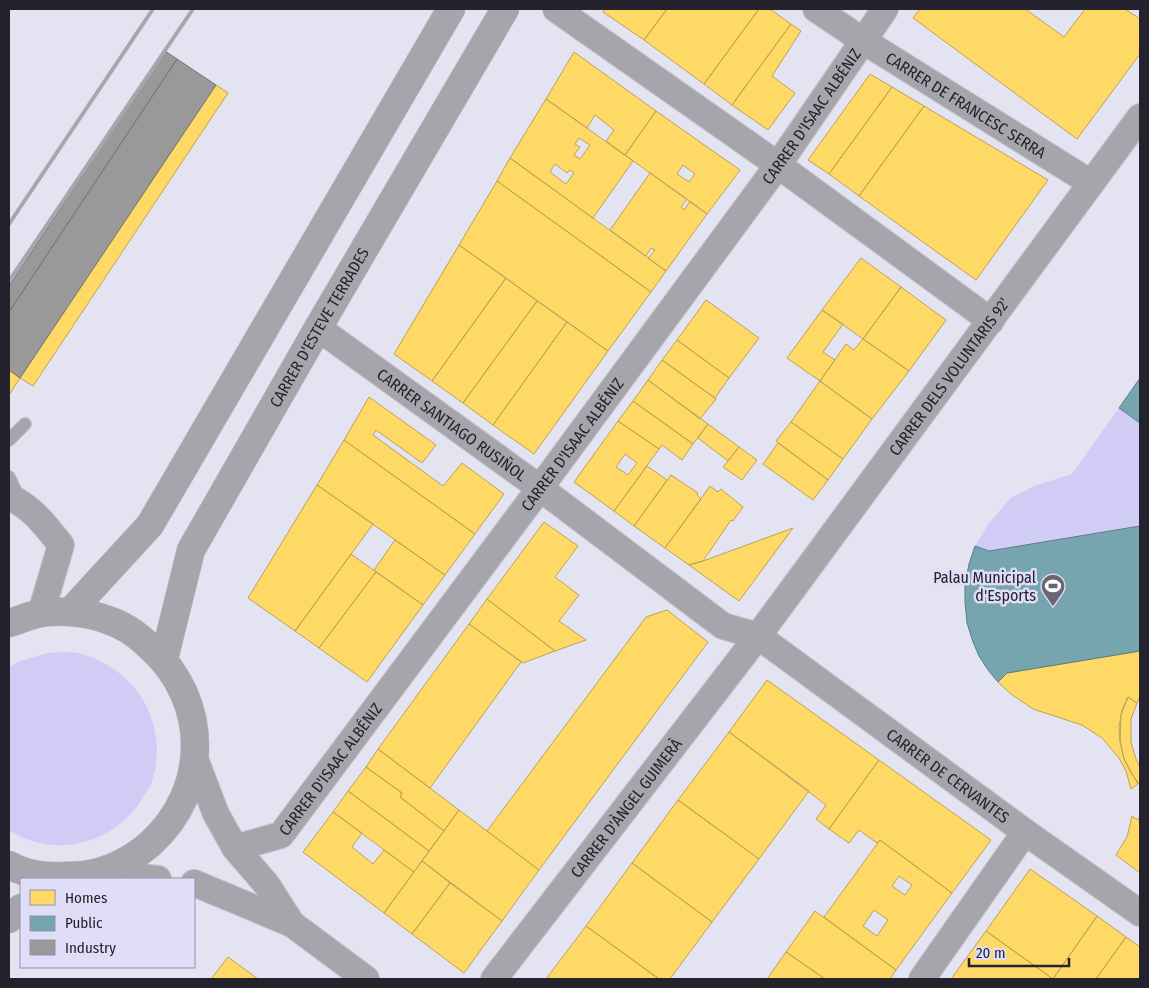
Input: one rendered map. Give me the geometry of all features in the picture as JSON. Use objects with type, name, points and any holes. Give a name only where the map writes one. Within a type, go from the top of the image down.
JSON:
[{"type":"street","points":[[70,612],[150,525],[451,9]]},
{"type":"street","name":"CARRER D'ESTEVE TERRADES","points":[[164,659],[191,550],[318,328],[505,9]]},
{"type":"street","points":[[556,9],[778,165],[991,321]]},
{"type":"street","name":"CARRER DE FRANCESC SERRA","points":[[816,9],[862,40],[1091,183]]},
{"type":"street","name":"CARRER D'ISAAC ALBÉNIZ","points":[[235,848],[280,835],[540,488],[778,165],[885,9]]},
{"type":"street","name":"CARRER DELS VOLUNTARIS 92'","points":[[758,636],[1140,117]]},
{"type":"street","name":"CARRER SANTIAGO RUSIÑOL","points":[[318,328],[540,488],[722,626],[758,636]]},
{"type":"street","points":[[15,499],[34,512],[61,545],[41,613]]},
{"type":"street","points":[[9,623],[41,613],[70,612],[105,619],[138,635],[164,659],[183,690],[194,724],[195,759],[186,797],[166,830],[136,856],[101,873]]},
{"type":"street","name":"CARRER DE CERVANTES","points":[[758,636],[1025,832],[1140,913]]},
{"type":"street","name":"CARRER D'ÀNGEL GUIMERÀ","points":[[494,979],[758,636]]},
{"type":"street","points":[[195,759],[216,814],[235,848],[267,884],[292,924]]},
{"type":"street","points":[[922,979],[1025,832]]},
{"type":"street","points":[[9,865],[19,871],[53,878],[101,873],[148,878]]},
{"type":"street","points":[[195,883],[292,924],[366,979]]},
{"type":"street","points":[[9,919],[20,909]]},
{"type":"lane","points":[[9,440],[25,424]]},
{"type":"lane","points":[[9,477],[15,499]]},
{"type":"shaded area","points":[[1119,408],[1140,423],[1140,526],[989,551],[975,546],[989,523],[1011,498],[1034,486],[1072,474]]},
{"type":"shaded area","points":[[68,652],[81,654],[101,661],[118,672],[133,686],[144,702],[152,720],[156,740],[156,760],[150,787],[131,813],[117,826],[101,836],[83,842],[64,845],[45,844],[27,839],[9,830],[9,668],[17,662],[47,653]]},
{"type":"building: Homes","points":[[605,9],[667,9],[644,40],[603,12]]},
{"type":"building: Homes","points":[[667,9],[759,9],[704,84],[644,40]]},
{"type":"building: Homes","points":[[759,9],[770,9],[791,24],[732,105],[704,84]]},
{"type":"building: Homes","points":[[920,9],[1025,9],[1064,37],[1085,9],[1140,9],[1140,54],[1077,139],[913,18]]},
{"type":"building: Homes","points":[[1125,9],[1140,9],[1140,19]]},
{"type":"building: Homes","points":[[791,24],[801,31],[772,76],[795,93],[768,130],[732,105]]},
{"type":"building: Homes","points":[[574,52],[656,111],[625,155],[606,141],[614,130],[595,115],[587,128],[546,99]]},
{"type":"building: Homes","points":[[870,74],[892,87],[829,174],[808,160]]},
{"type":"building: Homes","points":[[216,85],[228,93],[33,386],[20,378]]},
{"type":"building: Homes","points":[[892,87],[924,106],[859,196],[829,174]]},
{"type":"building: Homes","points":[[546,99],[633,161],[593,218],[510,158]],"holes":[[[579,138],[590,145],[580,159],[574,155],[580,147],[575,144]],[[555,164],[567,173],[570,170],[574,173],[566,184],[550,172]]]},
{"type":"building: Homes","points":[[924,106],[1048,180],[976,280],[859,196]]},
{"type":"building: Homes","points":[[656,111],[740,170],[707,214],[625,155]],"holes":[[[683,165],[695,174],[689,182],[677,174]]]},
{"type":"building: Homes","points":[[510,158],[666,271],[651,292],[497,181]]},
{"type":"building: Homes","points":[[650,173],[687,199],[681,207],[684,210],[690,201],[707,214],[666,271],[648,258],[655,250],[651,248],[646,256],[610,230]]},
{"type":"building: Homes","points":[[497,181],[651,292],[608,351],[459,245]]},
{"type":"building: Homes","points":[[459,245],[506,278],[432,381],[394,354]]},
{"type":"building: Homes","points":[[861,258],[901,287],[863,339],[822,310]]},
{"type":"building: Homes","points":[[506,278],[537,301],[463,403],[432,381]]},
{"type":"building: Homes","points":[[901,287],[946,320],[909,371],[863,339]]},
{"type":"building: Homes","points":[[706,300],[759,338],[729,378],[677,340]]},
{"type":"building: Homes","points":[[537,301],[567,322],[493,425],[463,403]]},
{"type":"building: Homes","points":[[822,310],[843,324],[823,352],[835,360],[820,381],[787,358]]},
{"type":"building: Homes","points":[[567,322],[608,351],[534,454],[493,425]]},
{"type":"building: Homes","points":[[863,339],[909,371],[872,419],[820,381],[846,344],[854,350]]},
{"type":"building: Homes","points":[[677,340],[729,378],[715,398],[662,360]]},
{"type":"building: Homes","points":[[662,360],[716,399],[700,419],[648,380]]},
{"type":"building: Homes","points":[[9,370],[20,378],[9,395]]},
{"type":"building: Homes","points":[[648,380],[708,424],[693,444],[633,401]]},
{"type":"building: Homes","points":[[820,381],[872,419],[843,459],[791,422]]},
{"type":"building: Homes","points":[[369,397],[436,445],[422,463],[376,430],[373,435],[443,486],[462,463],[504,494],[475,534],[344,440]]},
{"type":"building: Homes","points":[[633,401],[693,444],[682,460],[662,445],[659,449],[618,421]]},
{"type":"building: Homes","points":[[618,421],[659,449],[614,511],[574,482]],"holes":[[[625,454],[637,463],[628,475],[616,467]]]},
{"type":"building: Homes","points":[[791,422],[843,459],[828,480],[776,441]]},
{"type":"building: Homes","points":[[708,424],[739,447],[728,461],[698,438]]},
{"type":"building: Homes","points":[[344,440],[475,534],[445,575],[317,485]]},
{"type":"building: Homes","points":[[778,443],[828,480],[813,500],[763,464]]},
{"type":"building: Homes","points":[[739,447],[757,460],[742,480],[723,467]]},
{"type":"building: Homes","points":[[647,466],[667,480],[634,526],[614,511]]},
{"type":"building: Homes","points":[[671,475],[698,493],[697,495],[701,499],[665,548],[634,526]]},
{"type":"building: Homes","points":[[317,485],[373,524],[295,631],[248,598]]},
{"type":"building: Homes","points":[[710,486],[718,492],[721,489],[743,507],[733,521],[731,520],[703,561],[689,565],[665,548]]},
{"type":"building: Homes","points":[[544,522],[578,546],[555,577],[579,595],[559,621],[586,640],[555,651],[487,599]]},
{"type":"building: Homes","points":[[793,528],[739,601],[689,565],[703,561]]},
{"type":"building: Homes","points":[[395,540],[445,575],[423,605],[374,570]]},
{"type":"building: Homes","points":[[351,554],[376,572],[319,648],[295,631]]},
{"type":"building: Homes","points":[[376,572],[423,605],[367,682],[319,648]]},
{"type":"building: Homes","points":[[487,599],[555,651],[523,663],[469,624]]},
{"type":"building: Homes","points":[[667,610],[708,642],[539,870],[487,831],[646,617]]},
{"type":"building: Homes","points":[[469,624],[521,662],[430,788],[378,749]]},
{"type":"building: Homes","points":[[1140,651],[1140,696],[1137,703],[1128,697],[1122,710],[1119,727],[1124,759],[1138,784],[1131,789],[1126,771],[1119,758],[1102,738],[1082,725],[1033,709],[1011,694],[998,682],[1007,673]]},
{"type":"building: Homes","points":[[767,680],[879,760],[829,829],[816,819],[826,805],[729,732]]},
{"type":"building: Homes","points":[[1128,697],[1137,703],[1131,719],[1131,742],[1140,767],[1140,785],[1124,759],[1120,741],[1121,715]]},
{"type":"building: Homes","points":[[729,732],[809,791],[759,859],[678,800]]},
{"type":"building: Homes","points":[[378,749],[459,810],[444,831],[400,797],[402,793],[366,767]]},
{"type":"building: Homes","points":[[879,760],[991,840],[952,893],[880,840],[877,843],[859,830],[849,843],[829,829]]},
{"type":"building: Homes","points":[[366,767],[402,793],[400,797],[444,831],[429,851],[348,791]]},
{"type":"building: Homes","points":[[348,791],[429,851],[414,872],[333,812]]},
{"type":"building: Homes","points":[[678,800],[759,859],[712,922],[632,863]]},
{"type":"building: Homes","points":[[459,810],[539,870],[502,921],[422,861]]},
{"type":"building: Homes","points":[[333,812],[362,833],[352,847],[373,864],[384,850],[414,872],[384,913],[303,852]]},
{"type":"building: Homes","points":[[1132,816],[1138,820],[1140,816],[1140,873],[1116,855],[1127,837]]},
{"type":"building: Homes","points":[[880,840],[952,893],[896,970],[824,917]],"holes":[[[899,876],[912,885],[905,895],[892,886]],[[874,910],[888,920],[877,936],[863,926]]]},
{"type":"building: Homes","points":[[422,861],[450,883],[412,934],[384,913]]},
{"type":"building: Homes","points":[[632,863],[712,922],[670,979],[659,979],[586,926]]},
{"type":"building: Homes","points":[[1030,869],[1097,916],[1053,979],[986,931]]},
{"type":"building: Homes","points":[[450,883],[502,921],[464,973],[412,934]]},
{"type":"building: Homes","points":[[815,911],[896,970],[890,979],[825,979],[786,952]]},
{"type":"building: Homes","points":[[1097,916],[1126,937],[1096,979],[1053,979]]},
{"type":"building: Homes","points":[[586,926],[659,979],[546,979]]},
{"type":"building: Homes","points":[[986,931],[1053,979],[951,979]]},
{"type":"building: Homes","points":[[1126,937],[1140,947],[1140,979],[1096,979]]},
{"type":"building: Homes","points":[[786,952],[825,979],[767,979]]},
{"type":"building: Homes","points":[[228,957],[258,979],[211,979]]},
{"type":"building: Public","points":[[1140,378],[1140,423],[1119,408]]},
{"type":"building: Public","name":"Palau Municipal d'Esports","points":[[1140,526],[1140,651],[1007,673],[998,682],[979,656],[967,623],[965,583],[975,546],[989,551]]},
{"type":"building: Industry","points":[[165,51],[177,59],[9,312],[9,286]]},
{"type":"building: Industry","points":[[177,59],[216,85],[20,378],[9,370],[9,312]]},
{"type":"railway","points":[[9,224],[153,9]]},
{"type":"railway","points":[[9,281],[193,9]]},
{"type":"place","name":"Palau Municipal d'Esports","points":[[1053,607]]}]
